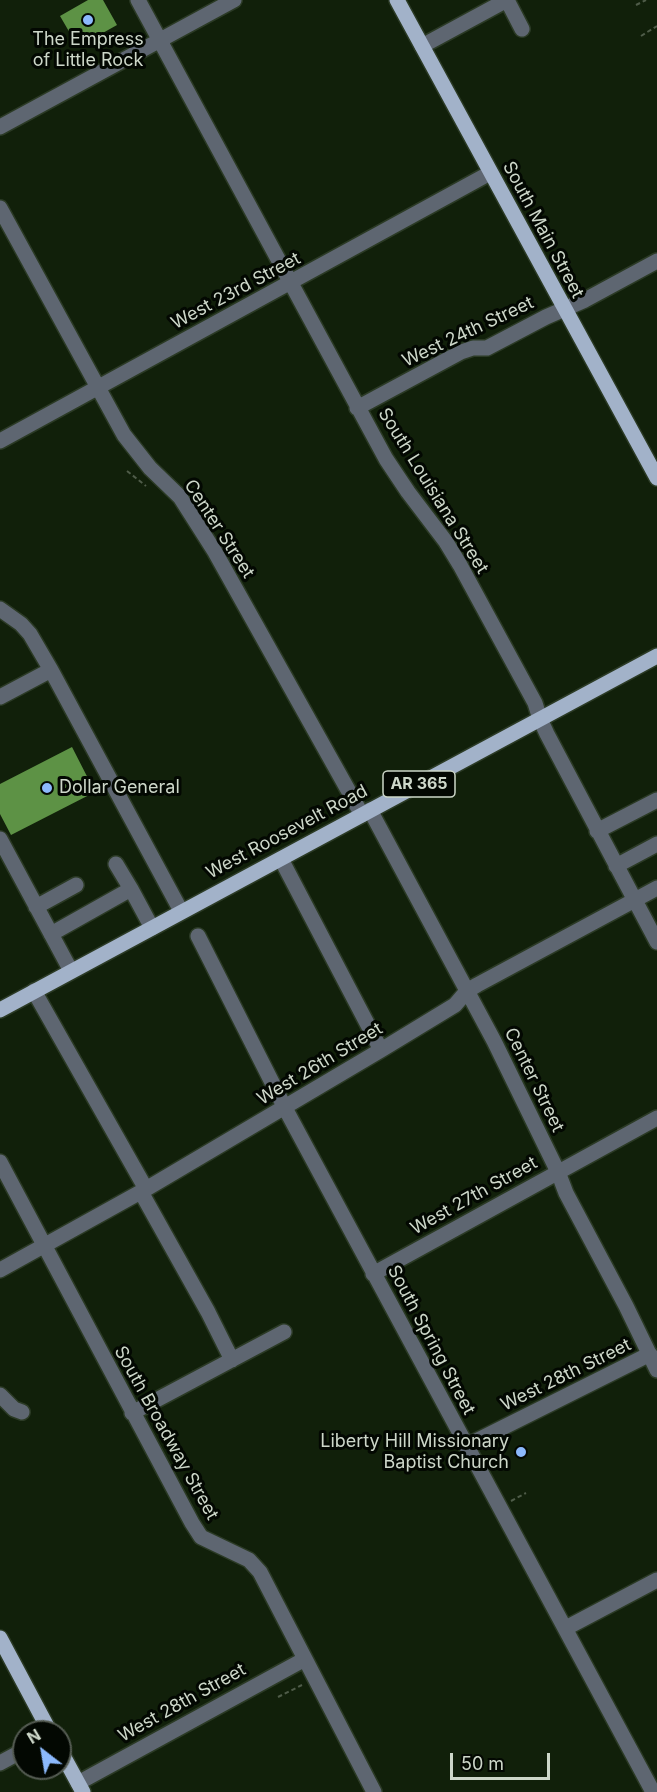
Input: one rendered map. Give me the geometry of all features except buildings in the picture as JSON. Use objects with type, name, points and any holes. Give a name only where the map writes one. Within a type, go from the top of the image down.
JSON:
[{"type":"main road","name":"South Main Street","points":[[397,0],[657,478]]},
{"type":"main road","name":"West Roosevelt Road","points":[[0,1010],[657,656]]},
{"type":"main road","points":[[0,1638],[44,1720]]},
{"type":"main road","points":[[72,1772],[80,1787]]},
{"type":"street","name":"South Louisiana Street","points":[[138,0],[386,459],[460,565],[535,703],[540,719],[597,831],[657,942]]},
{"type":"street","points":[[0,127],[234,0]]},
{"type":"street","points":[[422,46],[507,0],[522,29]]},
{"type":"street","name":"West 23rd Street","points":[[0,441],[490,173]]},
{"type":"street","name":"Center Street","points":[[0,208],[97,388],[136,453],[178,494],[215,552],[366,812],[467,991],[558,1172],[566,1193],[657,1370]]},
{"type":"street","name":"West 24th Street","points":[[357,408],[461,352],[473,348],[487,348],[657,261]]},
{"type":"street","points":[[0,609],[21,624],[30,634],[181,911]]},
{"type":"street","points":[[0,697],[51,670]]},
{"type":"street","points":[[597,831],[657,800]]},
{"type":"street","points":[[616,866],[657,844]]},
{"type":"street","points":[[1,845],[70,971]]},
{"type":"street","points":[[281,859],[381,1050]]},
{"type":"street","points":[[116,864],[152,928]]},
{"type":"street","points":[[36,907],[76,885]]},
{"type":"street","name":"West 26th Street","points":[[0,1270],[143,1191],[381,1050],[455,1005],[467,991],[657,888]]},
{"type":"street","points":[[51,934],[131,889]]},
{"type":"street","name":"South Spring Street","points":[[198,936],[373,1274],[653,1792]]},
{"type":"street","points":[[34,991],[232,1360]]},
{"type":"street","name":"West 27th Street","points":[[373,1274],[657,1118]]},
{"type":"street","name":"South Broadway Street","points":[[0,1162],[132,1413],[201,1537],[255,1565],[374,1792]]},
{"type":"street","points":[[132,1413],[284,1332]]},
{"type":"street","name":"West 28th Street","points":[[466,1446],[650,1354]]},
{"type":"street","points":[[0,1395],[14,1409],[22,1412]]},
{"type":"street","points":[[566,1628],[656,1581]]},
{"type":"street","name":"West 28th Street","points":[[80,1787],[305,1659]]},
{"type":"path","points":[[636,5],[646,0]]},
{"type":"path","points":[[641,36],[657,26]]},
{"type":"path","points":[[566,265],[572,261]]},
{"type":"path","points":[[511,1501],[526,1493]]},
{"type":"path","points":[[278,1697],[315,1679]]},
{"type":"place","name":"The Empress of Little Rock","points":[[88,20]]},
{"type":"place","name":"Dollar General","points":[[47,788]]},
{"type":"place","name":"Liberty Hill Missionary Baptist Church","points":[[521,1452]]}]
